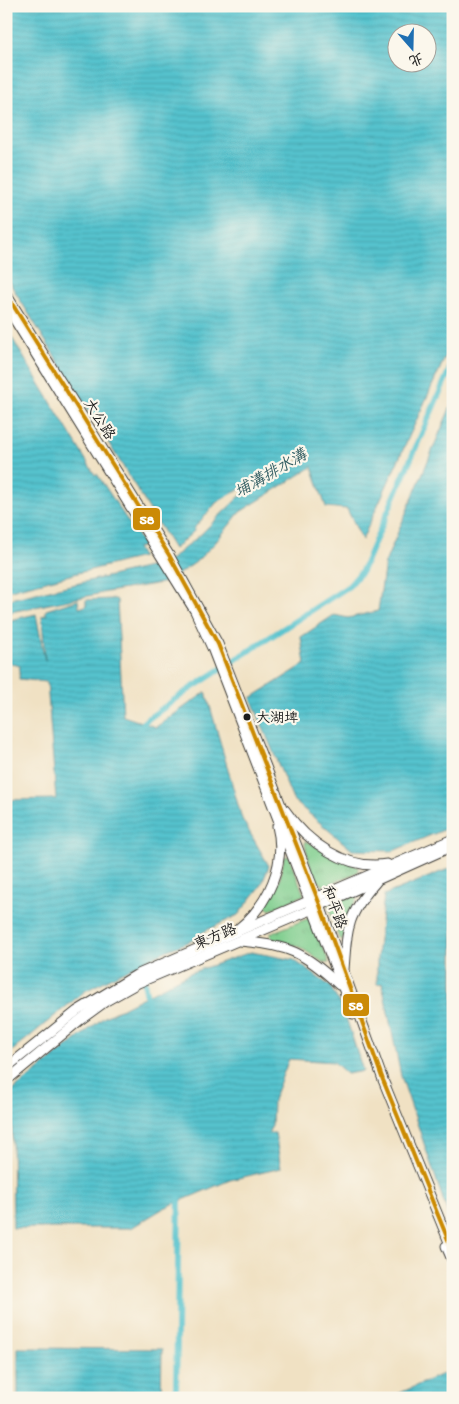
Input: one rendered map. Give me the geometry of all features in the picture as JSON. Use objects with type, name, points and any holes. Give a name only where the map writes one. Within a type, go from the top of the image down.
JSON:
[{"type":"main road","name":"大公路","points":[[6,294],[167,559]]},
{"type":"main road","name":"大公路","points":[[6,306],[167,559]]},
{"type":"main road","name":"和平路","points":[[167,559],[222,664],[272,796],[453,1252]]},
{"type":"main road","points":[[272,796],[306,837],[323,849],[360,864],[383,865],[400,862]]},
{"type":"main road","points":[[234,938],[260,907],[274,878],[278,859],[278,832],[272,796]]},
{"type":"main road","name":"東方路","points":[[315,903],[453,839]]},
{"type":"main road","name":"東方路","points":[[6,1081],[56,1039],[113,997],[138,983],[234,938],[453,846]]},
{"type":"main road","points":[[344,975],[349,921],[363,896],[379,878]]},
{"type":"main road","name":"和平路","points":[[315,903],[341,987],[359,1027],[453,1262]]},
{"type":"main road","points":[[234,938],[275,944],[297,952],[341,987]]},
{"type":"main road","name":"東方路","points":[[6,1068],[47,1034],[109,990],[136,975],[234,938]]},
{"type":"green space","points":[[306,841],[358,867],[358,872],[326,886],[321,884],[311,869],[305,844]]},
{"type":"green space","points":[[289,856],[304,895],[270,910],[266,907],[266,903],[280,879],[284,857]]},
{"type":"green space","points":[[354,894],[358,896],[348,917],[343,940],[339,939],[328,905]]},
{"type":"green space","points":[[312,917],[329,963],[324,963],[298,946],[270,940],[271,933]]},
{"type":"water","points":[[6,6],[453,6],[453,340],[362,540],[347,509],[326,507],[312,467],[240,512],[215,543],[196,562],[167,582],[107,592],[6,613],[6,600],[158,565],[170,560],[200,535],[239,497],[309,456],[307,451],[217,502],[195,527],[194,531],[174,549],[6,277]]},
{"type":"water","points":[[6,328],[95,475],[97,474],[144,546],[137,548],[142,557],[6,591]]},
{"type":"water","points":[[453,401],[453,826],[393,851],[352,850],[293,800],[251,698],[305,664],[301,637],[334,615],[348,618],[378,611],[385,563]]},
{"type":"water","points":[[78,600],[79,608],[86,606],[86,600],[117,600],[123,716],[156,727],[206,692],[242,819],[269,866],[261,886],[238,915],[197,935],[198,938],[163,952],[85,991],[6,1056],[6,800],[56,799],[47,682],[19,679],[20,666],[6,662],[6,621],[36,614],[45,661],[42,616],[46,615],[46,610]]},
{"type":"water","points":[[453,867],[453,1212],[448,1214],[401,1076],[382,983],[377,984],[377,958],[384,895]]},
{"type":"water","points":[[251,952],[294,960],[330,986],[345,1014],[363,1071],[347,1074],[334,1062],[289,1059],[273,1100],[272,1126],[268,1133],[275,1133],[281,1168],[230,1180],[164,1208],[131,1228],[13,1228],[12,1122],[6,1121],[6,1096],[103,1018],[190,973]]},
{"type":"water","points":[[18,1348],[162,1349],[161,1398],[18,1398]]},
{"type":"water","points":[[449,1371],[453,1398],[389,1398]]},
{"type":"waterway","points":[[140,730],[145,721],[187,691],[349,586],[362,571],[453,362]]},
{"type":"waterway","points":[[139,956],[148,1002]]},
{"type":"waterway","points":[[176,1398],[179,1194]]},
{"type":"transit line","name":"58","points":[[6,294],[169,555],[218,644],[320,905],[383,1080],[453,1252]]},
{"type":"place","name":"大湖埤","points":[[247,717]]},
{"type":"water label","name":"埔溝排水溝","points":[[270,472]]}]
